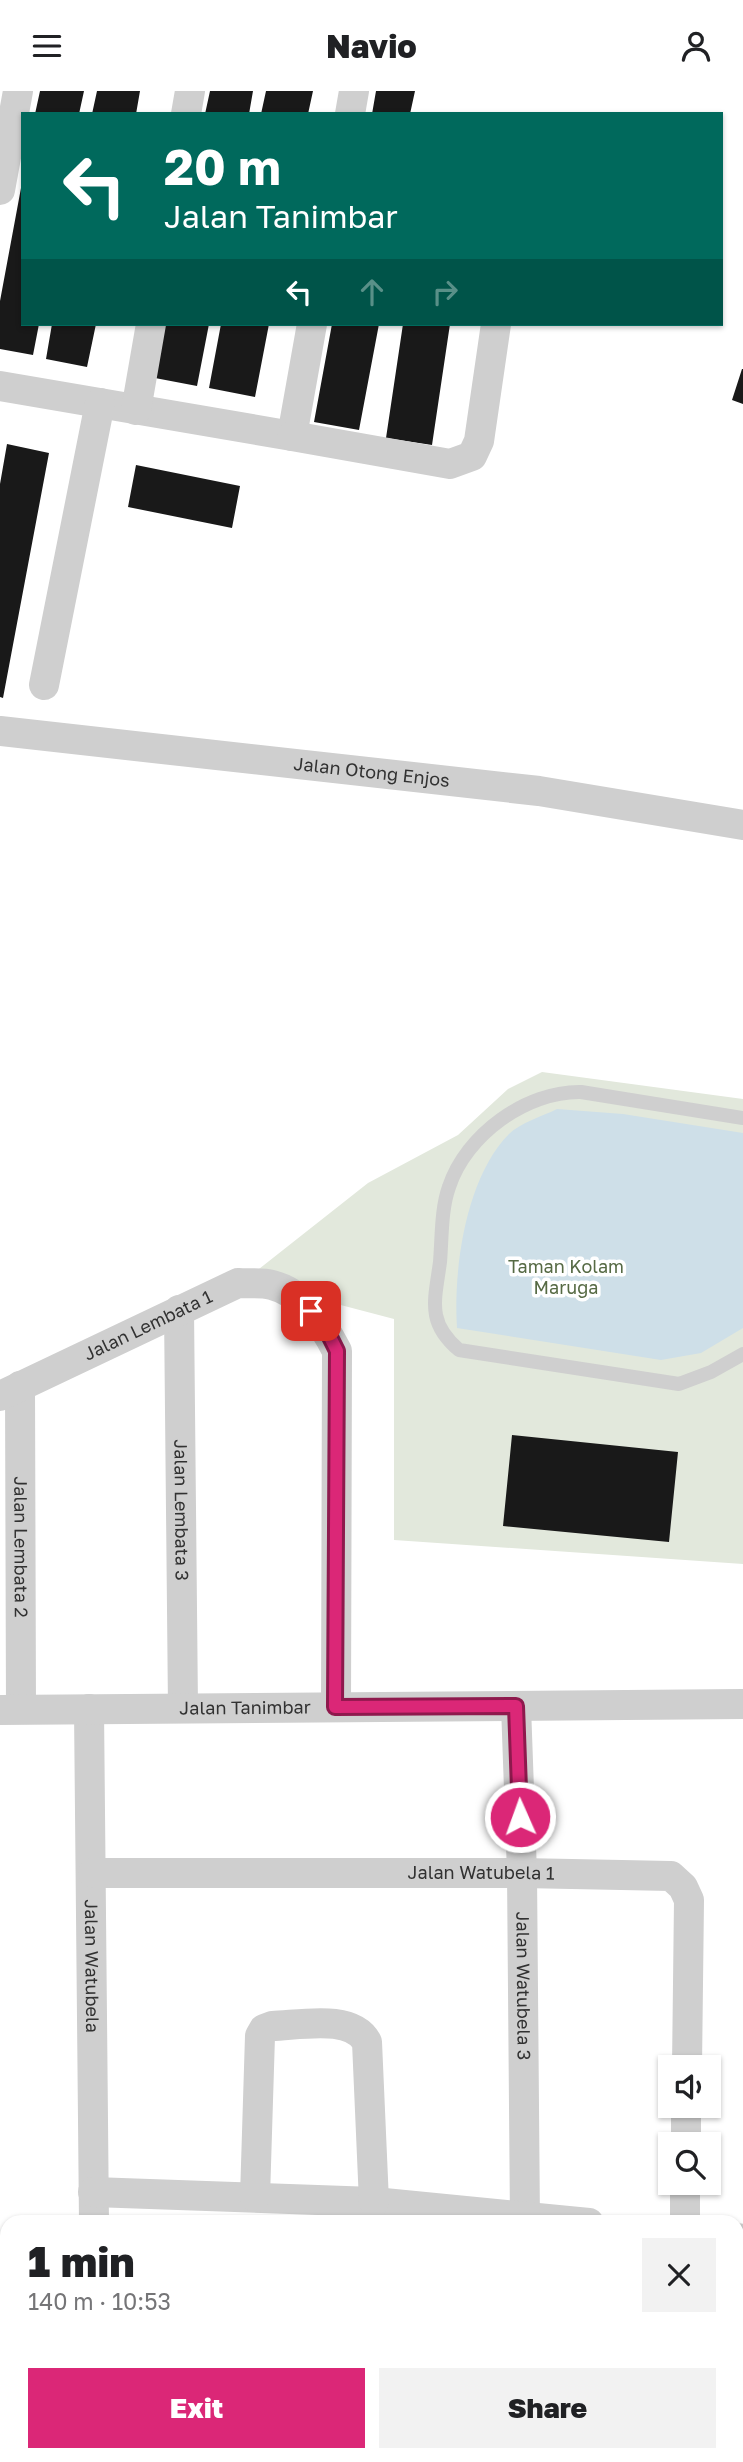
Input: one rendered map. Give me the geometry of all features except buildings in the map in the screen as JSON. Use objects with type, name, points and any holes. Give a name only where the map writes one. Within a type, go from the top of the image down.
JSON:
[{"type":"street","points":[[0,190],[18,91]]},
{"type":"street","points":[[187,112],[190,91]]},
{"type":"street","points":[[350,112],[354,91]]},
{"type":"street","points":[[136,409],[151,326]]},
{"type":"street","points":[[292,436],[312,326]]},
{"type":"street","points":[[0,386],[450,464],[472,456],[479,441],[496,326]]},
{"type":"street","points":[[44,685],[100,403]]},
{"type":"street","name":"Jalan Otong Enjos","points":[[0,731],[539,791],[743,825]]},
{"type":"street","name":"Jalan Lembata 1","points":[[10,1391],[238,1283],[273,1285],[300,1301],[322,1321],[337,1351],[335,1707]]},
{"type":"street","name":"Jalan Lembata 3","points":[[179,1310],[184,1708]]},
{"type":"street","name":"Jalan Lembata 2","points":[[10,1391],[11,1709]]},
{"type":"street","name":"Jalan Tanimbar","points":[[11,1709],[743,1704]]},
{"type":"street","name":"Jalan Watubela 3","points":[[516,1706],[522,1873],[525,2215]]},
{"type":"street","name":"Jalan Watubela","points":[[89,1709],[93,1873],[93,2215]]},
{"type":"street","name":"Jalan Watubela 1","points":[[93,1873],[522,1873],[671,1876],[684,1887],[689,1900],[687,2055]]},
{"type":"street","points":[[255,2197],[260,2036],[264,2029],[272,2026],[348,2025],[361,2030],[367,2042],[374,2202]]},
{"type":"street","points":[[93,2192],[374,2202],[483,2215]]},
{"type":"street","points":[[685,2195],[685,2215]]},
{"type":"lane","points":[[743,1118],[581,1092],[558,1091],[512,1111],[476,1143],[458,1165],[448,1189],[434,1314],[445,1338],[459,1350],[679,1384],[711,1372],[743,1354]]},
{"type":"green space","name":"Taman Kolam Maruga","points":[[542,1072],[743,1099],[743,1564],[394,1540],[394,1319],[245,1280],[368,1183],[458,1135],[508,1089]]},
{"type":"shaded area","points":[[557,1109],[623,1114],[743,1133],[743,1328],[701,1353],[661,1360],[457,1328],[460,1252],[465,1225],[482,1174],[494,1152],[509,1134],[525,1123]]},
{"type":"route","points":[[311,1311],[322,1321],[337,1351],[335,1707],[516,1706],[520,1817]]}]
